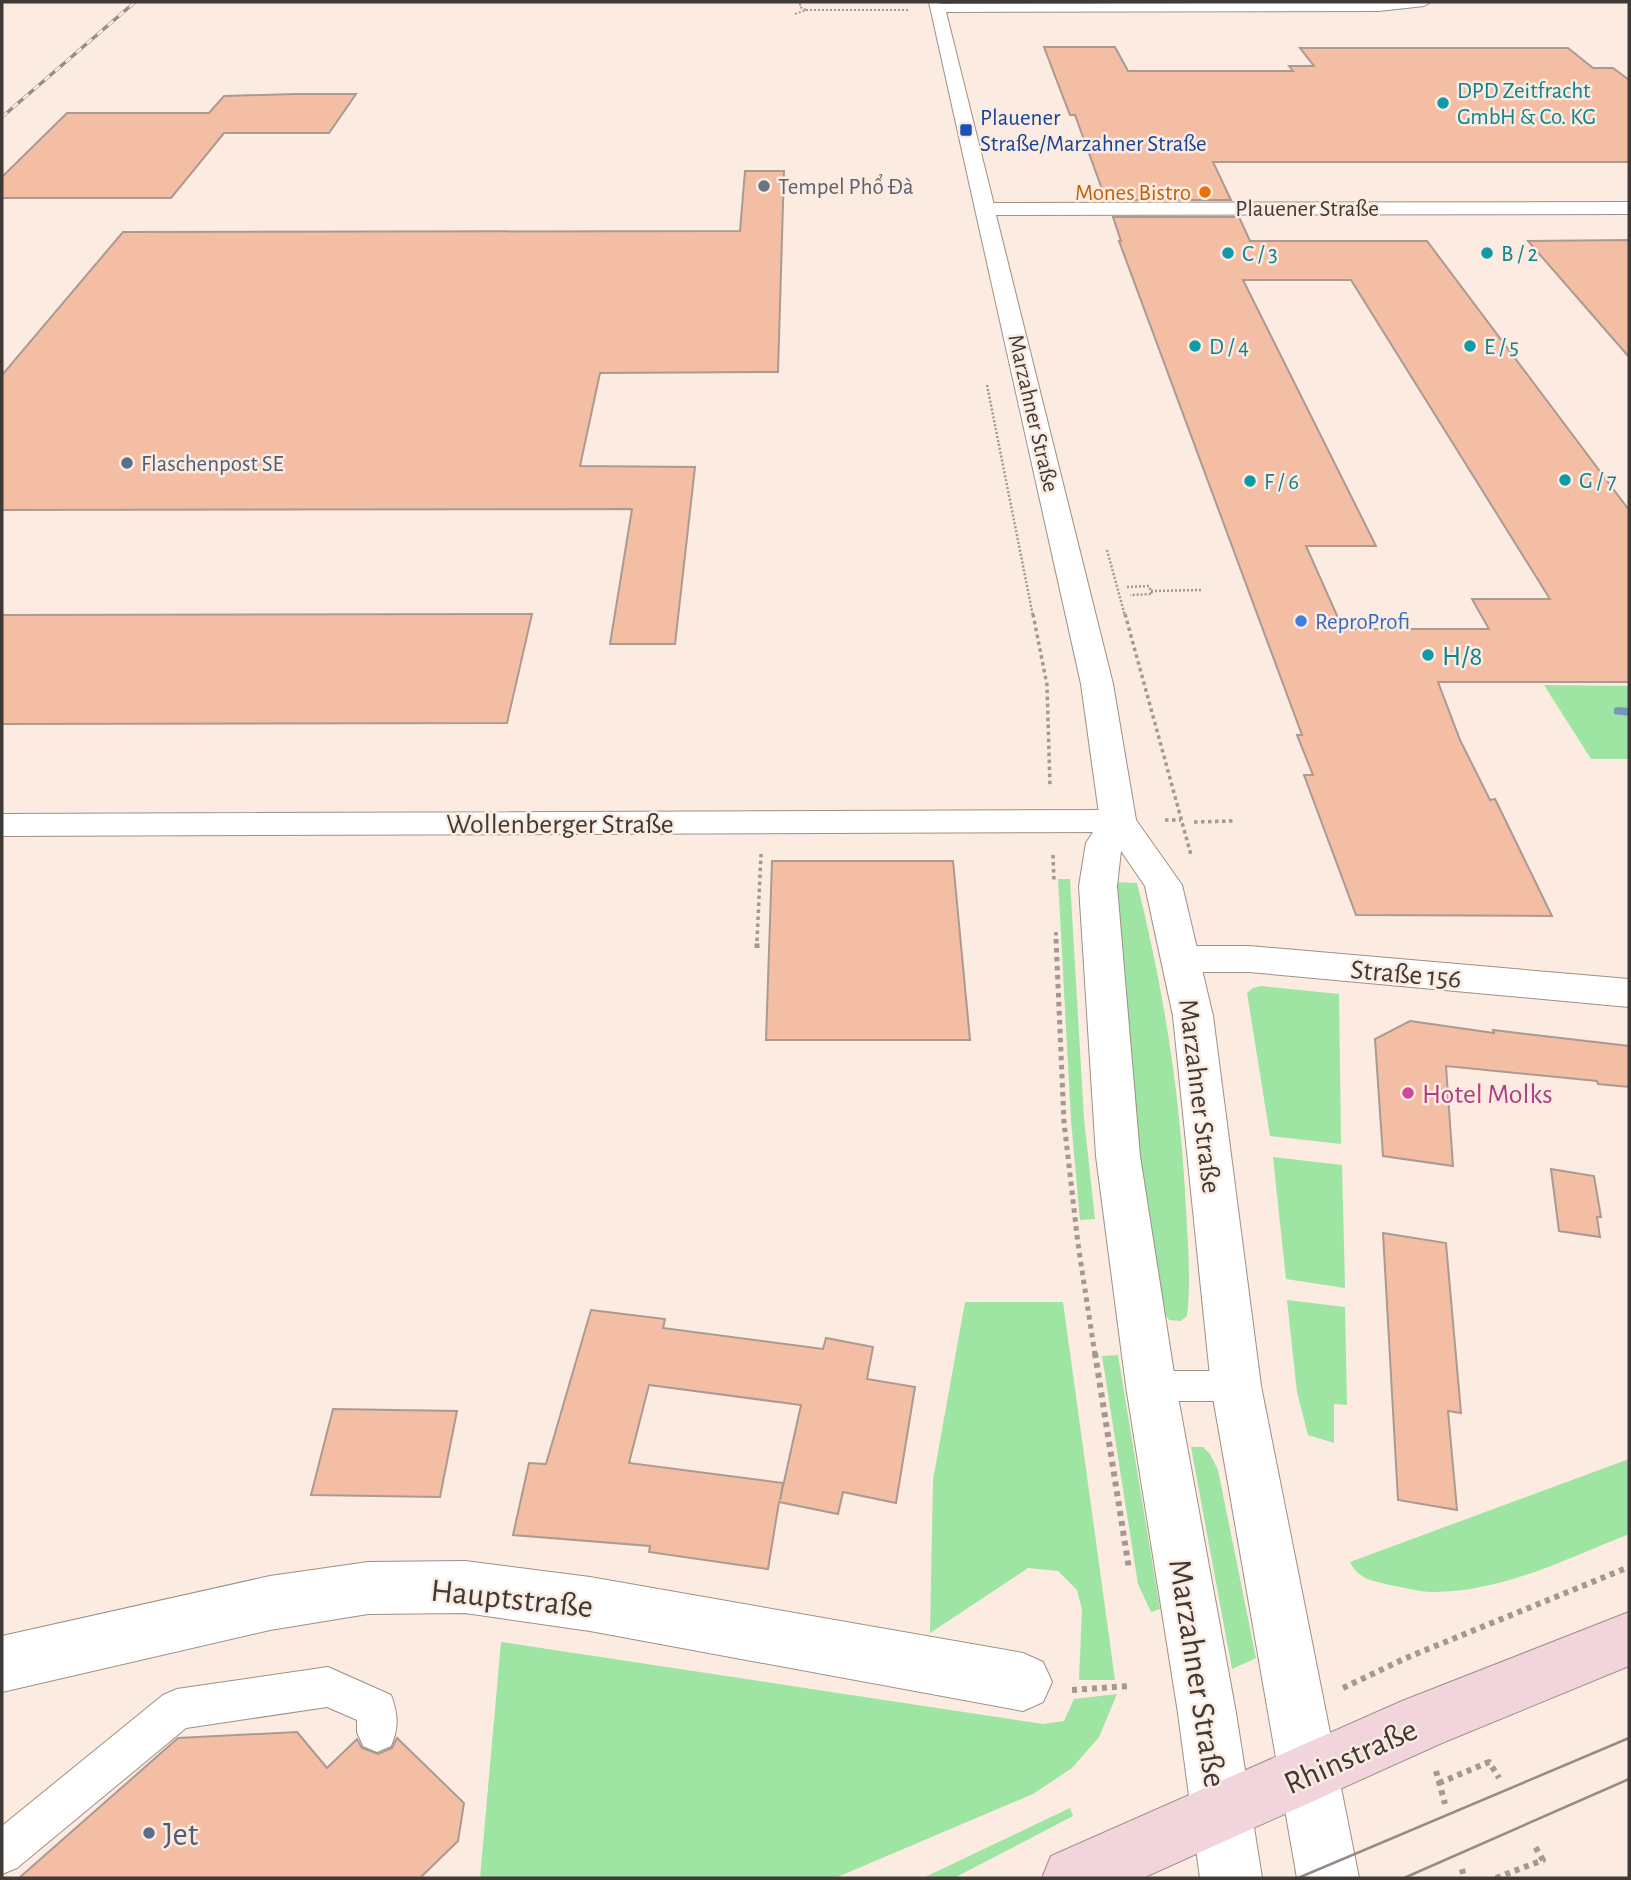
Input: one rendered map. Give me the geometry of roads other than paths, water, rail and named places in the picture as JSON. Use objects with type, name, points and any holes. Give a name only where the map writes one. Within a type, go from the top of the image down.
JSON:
[{"type":"main road","name":"Rhinstraße","points":[[1073,1878],[1423,1722],[1629,1639]]},
{"type":"street","name":"Marzahner Straße","points":[[1328,1878],[1236,1386],[1193,1016],[1182,958],[1163,885],[1118,821],[1097,684],[937,5],[1394,7],[1424,2]]},
{"type":"street","name":"Plauener Straße","points":[[985,209],[1250,203],[1629,208]]},
{"type":"street","name":"Marzahner Straße","points":[[1118,821],[1104,843],[1098,886],[1118,1156],[1151,1386],[1231,1878]]},
{"type":"street","name":"Wollenberger Straße","points":[[2,825],[1118,821]]},
{"type":"street","name":"Straße 156","points":[[1182,958],[1249,959],[1629,993]]},
{"type":"street","name":"Hauptstraße","points":[[2,1664],[270,1602],[368,1588],[465,1587],[590,1604],[1023,1682]]},
{"type":"lane","points":[[1151,1386],[1236,1386]]},
{"type":"lane","points":[[2,1853],[177,1709],[328,1687],[377,1709],[377,1732]]},
{"type":"waterway","points":[[1618,711],[1629,712]]},
{"type":"tram line","points":[[1298,1878],[1629,1738]]},
{"type":"tram line","points":[[1404,1878],[1629,1779]]},
{"type":"railway","points":[[2,117],[135,2]]},
{"type":"place","name":"DPD Zeitfracht GmbH & Co. KG","points":[[1443,103]]},
{"type":"place","name":"Plauener Straße/Marzahner Straße","points":[[966,130]]},
{"type":"place","name":"Tempel Phổ Đà","points":[[764,186]]},
{"type":"place","name":"Mones Bistro","points":[[1205,192]]},
{"type":"place","name":"C / 3","points":[[1228,253]]},
{"type":"place","name":"B / 2","points":[[1487,253]]},
{"type":"place","name":"D / 4","points":[[1195,346]]},
{"type":"place","name":"E / 5","points":[[1470,346]]},
{"type":"place","name":"Flaschenpost SE","points":[[127,463]]},
{"type":"place","name":"G / 7","points":[[1565,480]]},
{"type":"place","name":"F / 6","points":[[1250,481]]},
{"type":"place","name":"ReproProfi","points":[[1301,621]]},
{"type":"place","name":"H/8","points":[[1428,655]]},
{"type":"place","name":"Hotel Molks","points":[[1408,1093]]},
{"type":"place","name":"Jet","points":[[149,1833]]}]
